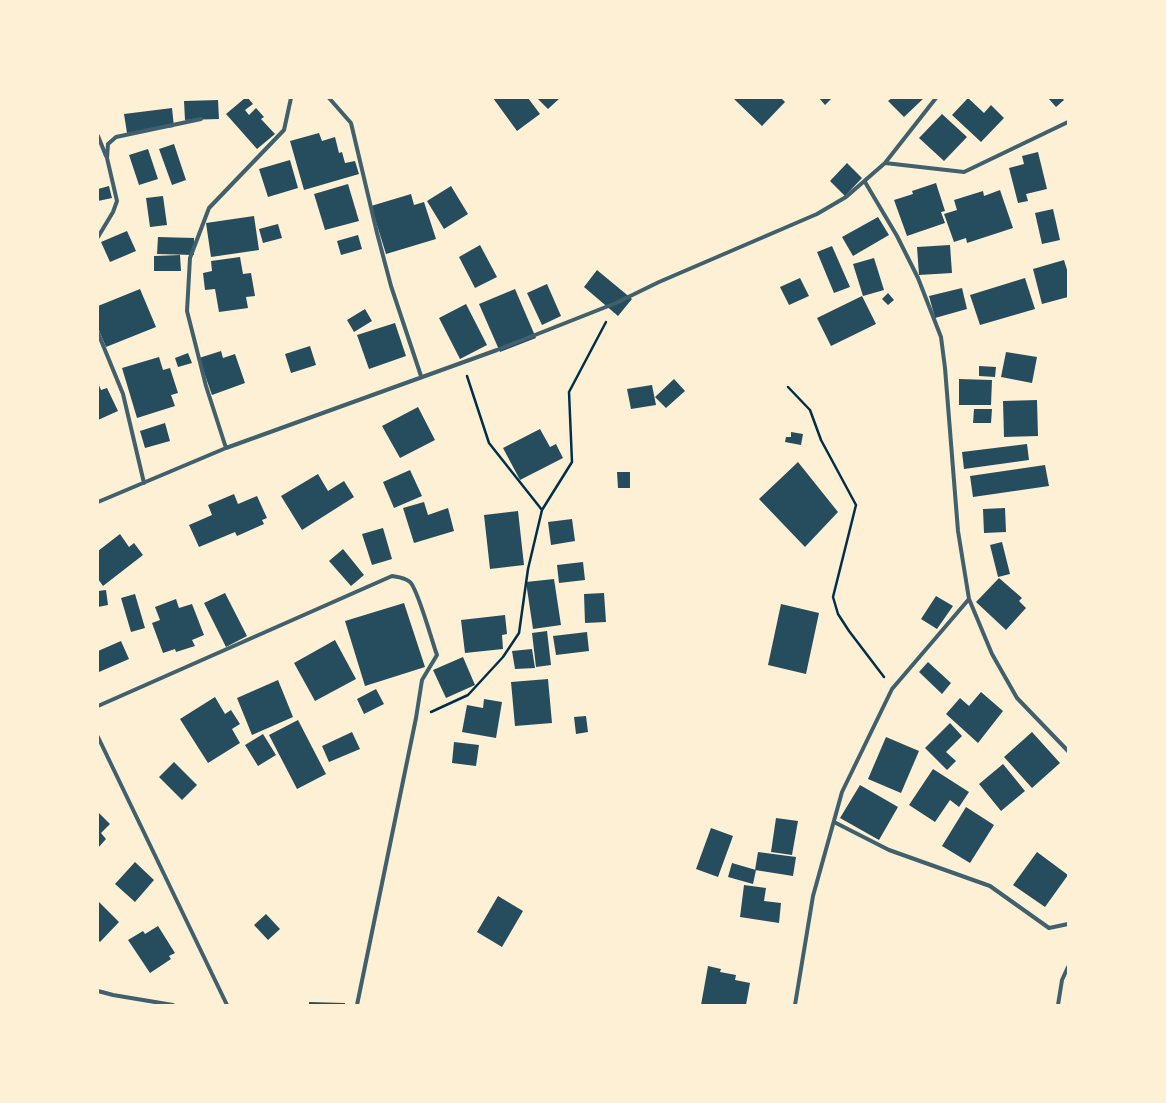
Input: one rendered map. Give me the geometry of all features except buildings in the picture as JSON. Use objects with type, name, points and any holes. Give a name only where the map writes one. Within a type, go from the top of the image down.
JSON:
[{"type":"street","points":[[226,448],[206,386],[187,311],[190,258],[209,208],[284,130],[291,98]]},
{"type":"street","points":[[329,98],[352,123],[381,248],[421,376]]},
{"type":"street","points":[[98,502],[226,448],[462,362],[616,303],[659,282],[817,214],[846,197],[885,163],[936,98]]},
{"type":"street","points":[[107,158],[108,144],[116,137],[201,119]]},
{"type":"street","points":[[885,163],[964,172],[1068,122]]},
{"type":"street","points":[[98,136],[107,158],[117,201],[113,212],[98,237]]},
{"type":"street","points":[[865,182],[897,236],[918,278],[941,337],[945,368],[958,531],[969,599],[992,654],[1017,698],[1068,752]]},
{"type":"street","points":[[98,332],[123,394],[144,483]]},
{"type":"street","points":[[98,706],[392,576],[401,577],[411,582],[437,655],[422,680],[416,718],[357,1005]]},
{"type":"street","points":[[795,1005],[813,896],[842,792],[892,689],[969,599]]},
{"type":"street","points":[[98,737],[227,1005]]},
{"type":"street","points":[[834,822],[889,850],[990,886],[1049,928],[1068,924]]},
{"type":"street","points":[[1058,1005],[1062,980],[1068,967]]},
{"type":"street","points":[[98,991],[112,996],[173,1005]]},
{"type":"path","points":[[416,718],[468,695],[503,657],[519,632],[528,570],[542,510],[572,462],[569,392],[616,303]]},
{"type":"path","points":[[462,362],[488,443],[542,510]]},
{"type":"path","points":[[788,387],[810,410],[821,440],[856,505],[833,597],[838,614],[892,689]]}]
